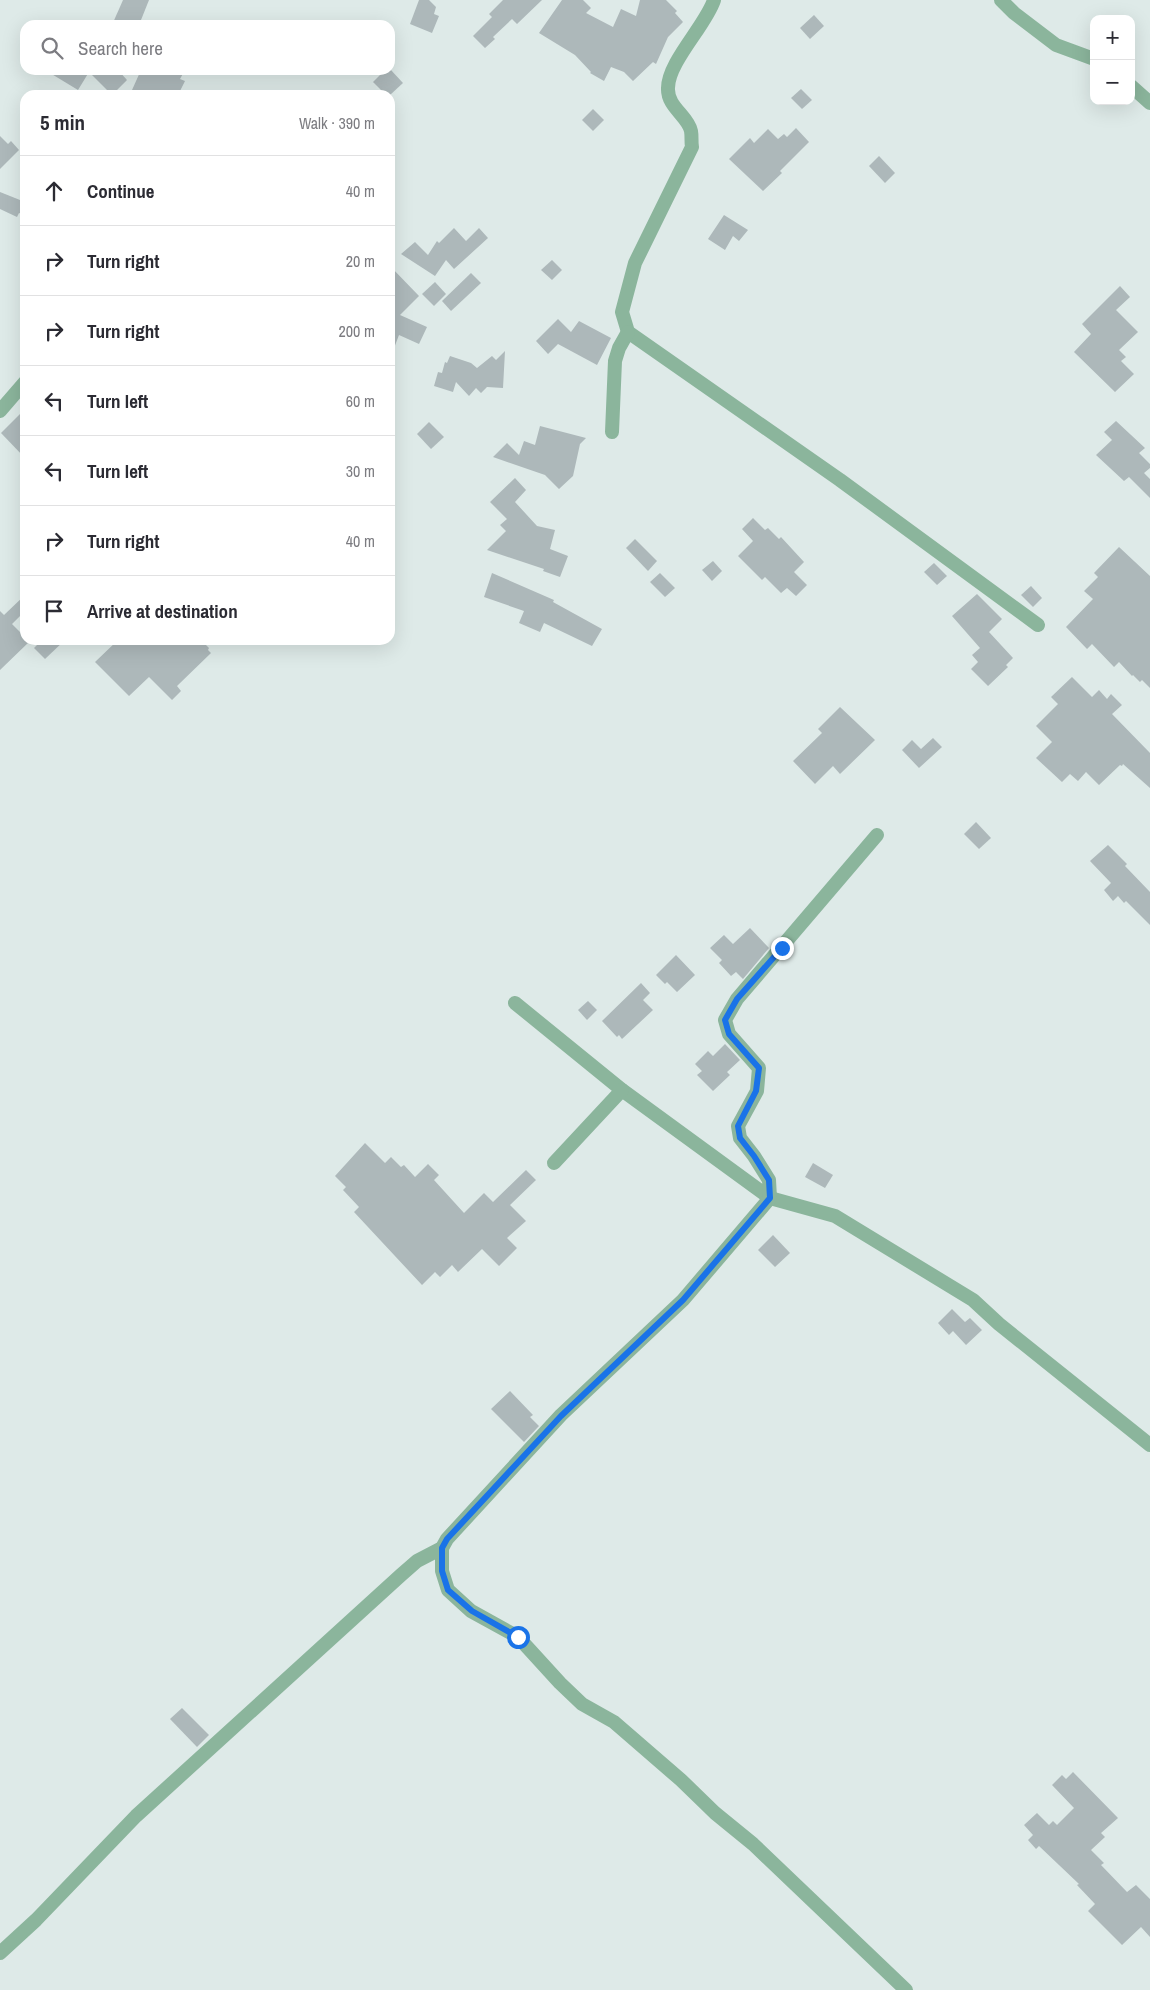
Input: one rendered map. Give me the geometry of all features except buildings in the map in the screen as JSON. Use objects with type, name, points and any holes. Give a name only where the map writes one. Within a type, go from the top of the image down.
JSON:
[{"type":"street","points":[[714,0],[675,66],[668,87],[669,97],[691,130],[692,147],[635,263],[622,312],[628,332],[840,480],[1038,625]]},
{"type":"street","points":[[1001,0],[1014,13],[1056,45],[1090,57]]},
{"type":"street","points":[[1135,90],[1150,103]]},
{"type":"street","points":[[612,432],[615,362],[619,348],[628,332]]},
{"type":"street","points":[[0,410],[20,388]]},
{"type":"street","points":[[877,835],[737,999],[725,1020],[729,1034],[759,1068],[756,1091],[738,1126],[740,1138],[769,1180],[770,1198],[683,1300],[561,1416],[447,1539],[442,1548],[442,1571],[448,1590],[472,1611],[518,1637],[582,1704],[614,1722],[681,1780],[715,1813],[753,1844],[906,1990]]},
{"type":"street","points":[[515,1003],[622,1090],[770,1198],[835,1216],[973,1300],[999,1324],[1150,1445]]},
{"type":"street","points":[[554,1163],[622,1090]]},
{"type":"street","points":[[0,1953],[36,1920],[151,1802],[412,1566],[442,1548]]},
{"type":"route","points":[[518,1637],[472,1611],[448,1590],[442,1571],[442,1548],[447,1539],[561,1416],[683,1300],[770,1198],[769,1180],[740,1138],[738,1126],[756,1091],[759,1068],[729,1034],[725,1020],[737,999],[782,948]]}]
